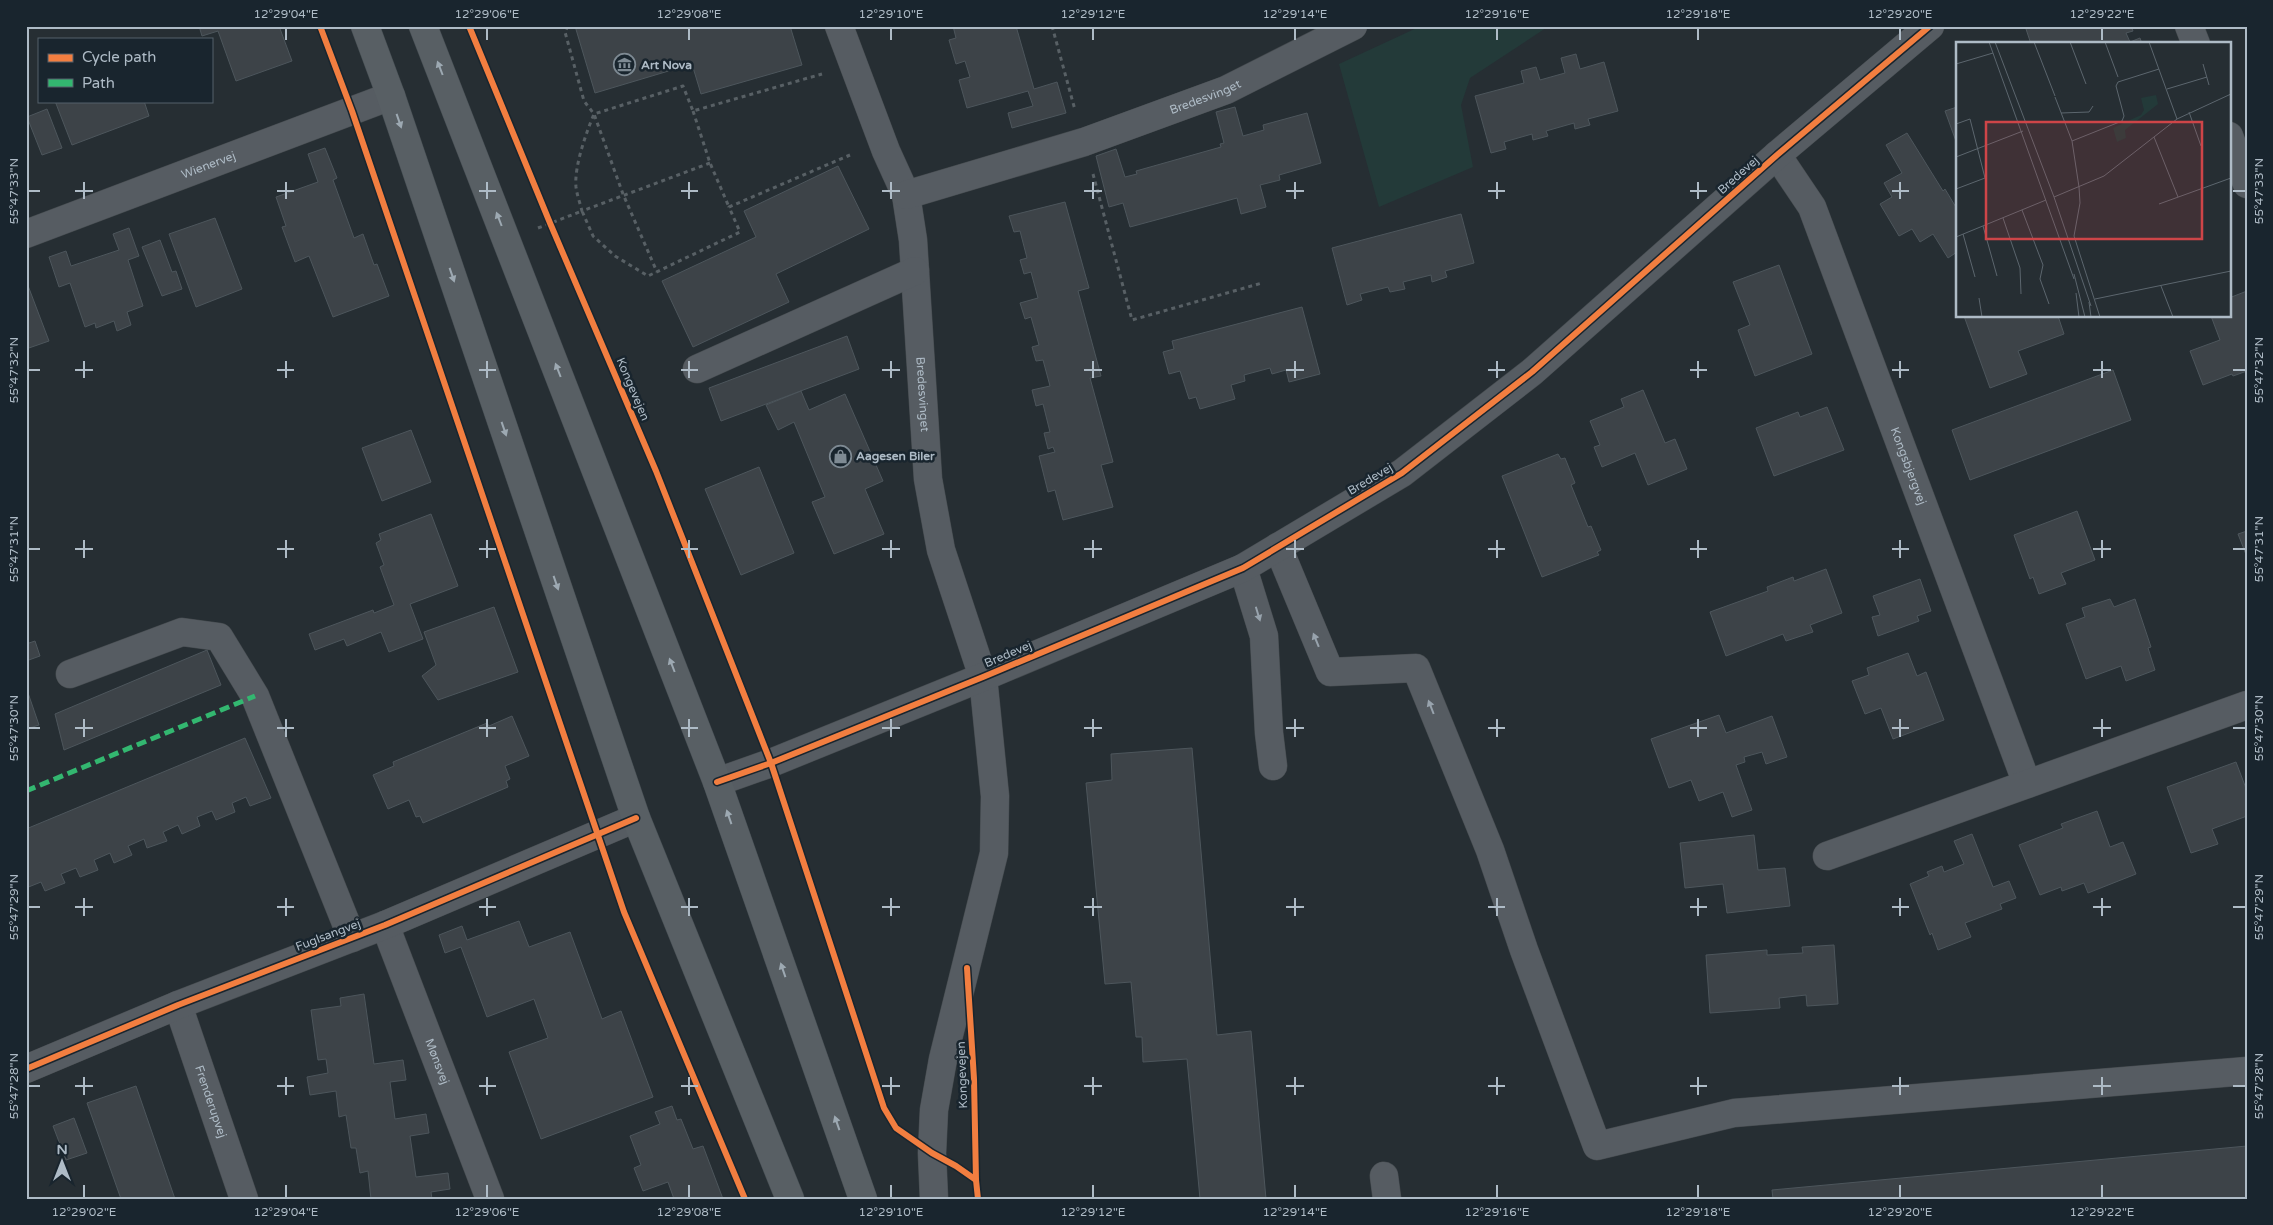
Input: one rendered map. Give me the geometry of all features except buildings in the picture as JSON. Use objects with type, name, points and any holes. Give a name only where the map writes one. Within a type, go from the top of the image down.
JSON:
[{"type":"main road","points":[[365,26],[391,96],[636,818],[790,1199]]},
{"type":"main road","points":[[423,26],[717,782],[863,1199]]},
{"type":"street","name":"Bredesvinget","points":[[839,26],[886,151],[906,195],[915,270],[928,480],[941,550],[983,677]]},
{"type":"street","name":"Bredesvinget","points":[[906,195],[1084,142],[1226,90],[1353,26]]},
{"type":"street","name":"Bredevej","points":[[717,782],[771,763],[983,677],[1243,568],[1402,473],[1532,372],[1777,155],[1930,26]]},
{"type":"street","points":[[2189,26],[2195,42]]},
{"type":"street","name":"Wienervej","points":[[26,234],[391,96]]},
{"type":"street","points":[[2230,139],[2247,184]]},
{"type":"street","name":"Kongsbjergvej","points":[[1777,155],[1812,207],[2027,784]]},
{"type":"street","points":[[697,369],[915,270]]},
{"type":"street","points":[[1278,547],[1330,672],[1416,668],[1490,850],[1527,958],[1597,1146],[1734,1113],[2247,1071]]},
{"type":"street","points":[[1243,568],[1264,636],[1269,733],[1273,766]]},
{"type":"street","points":[[70,674],[182,632],[219,637],[254,696],[352,938]]},
{"type":"street","name":"Kongevejen","points":[[934,1199],[932,1153],[934,1110],[938,1084],[994,853],[995,796],[983,677]]},
{"type":"street","points":[[1827,856],[2247,705]]},
{"type":"street","name":"Fuglsangvej","points":[[26,1069],[178,1005],[385,925],[636,818]]},
{"type":"street","name":"Mønsvej","points":[[385,925],[490,1199]]},
{"type":"street","name":"Frenderupvej","points":[[178,1005],[244,1199]]},
{"type":"path","points":[[568,26],[565,32],[584,101],[594,114],[623,194],[658,272]]},
{"type":"path","points":[[1052,26],[1132,320],[1262,284]]},
{"type":"path","points":[[693,111],[816,76],[853,62]]},
{"type":"path","points":[[683,86],[710,163],[740,232],[648,276],[615,256],[593,236],[582,211],[576,186],[588,129],[594,114],[683,86]]},
{"type":"path","points":[[729,207],[846,156],[886,151]]},
{"type":"path","points":[[507,240],[623,194],[710,163]]},
{"type":"path","points":[[546,214],[554,233]]},
{"type":"green space","points":[[1421,26],[1549,26],[1470,78],[1461,105],[1473,167],[1379,207],[1339,64]]},
{"type":"marked path","points":[[26,791],[255,696]]},
{"type":"cycle path","points":[[320,26],[352,111],[624,912],[745,1199]]},
{"type":"cycle path","points":[[469,26],[550,223],[656,471],[771,763],[884,1108],[896,1128],[976,1180],[978,1199]]},
{"type":"cycle path","points":[[717,782],[771,763],[983,677],[1243,568],[1402,473],[1532,372],[1777,155],[1930,26]]},
{"type":"cycle path","points":[[26,1069],[178,1005],[385,925],[636,818]]},
{"type":"cycle path","points":[[967,968],[974,1079],[976,1180]]},
{"type":"place","name":"Art Nova","points":[[625,65]]},
{"type":"place","name":"Aagesen Biler","points":[[840,456]]}]
